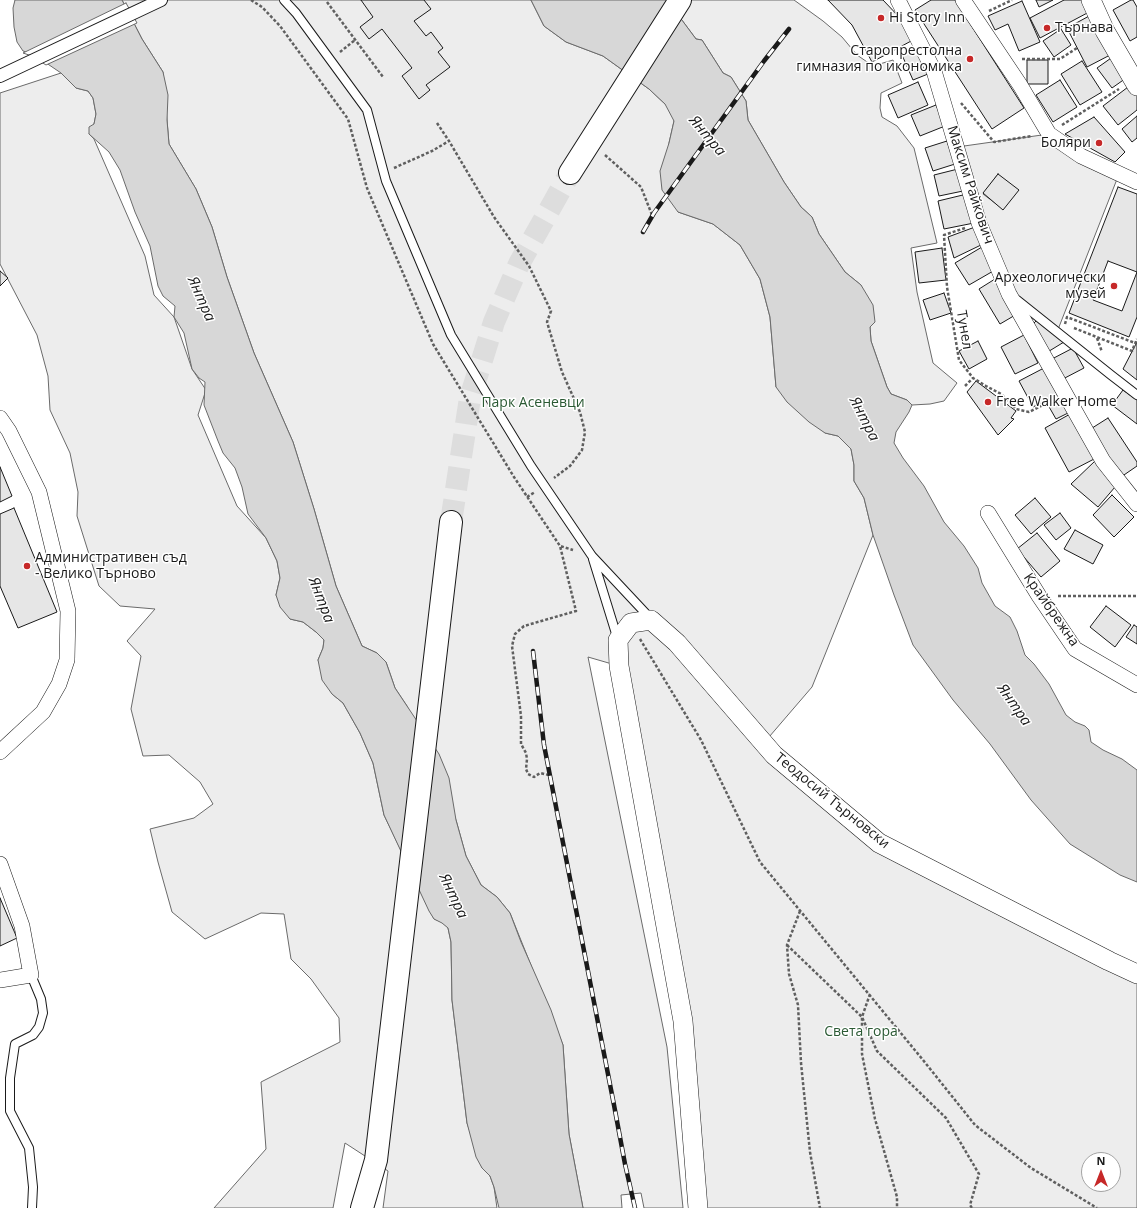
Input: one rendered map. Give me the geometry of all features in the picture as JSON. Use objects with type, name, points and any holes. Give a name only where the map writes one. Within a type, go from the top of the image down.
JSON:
[{"type":"main road","points":[[570,173],[680,0]]},
{"type":"main road","points":[[362,1208],[376,1160],[450,522]]},
{"type":"street","points":[[0,76],[161,0]]},
{"type":"street","points":[[963,0],[976,17],[1020,84],[1049,134],[1081,156],[1137,182]]},
{"type":"street","points":[[1091,0],[1105,31],[1135,83]]},
{"type":"street","name":"Максим Райкович","points":[[898,2],[934,71],[979,223],[1009,294],[1103,461],[1137,504]]},
{"type":"street","points":[[0,418],[9,431],[40,492],[68,611],[67,660],[59,684],[43,712],[0,752]]},
{"type":"street","name":"Крайбрежна","points":[[988,513],[1039,596],[1076,649],[1137,685]]},
{"type":"street","points":[[651,620],[631,623],[618,640],[619,666],[682,1021],[698,1208]]},
{"type":"street","name":"Теодосий Търновски","points":[[651,620],[677,643],[774,755],[879,842],[1137,974]]},
{"type":"street","points":[[0,864],[22,926],[31,975],[0,980]]},
{"type":"lane","points":[[284,0],[296,13],[367,110],[386,181],[451,335],[544,486],[592,556],[651,620]]},
{"type":"lane","points":[[1009,294],[1137,395]]},
{"type":"lane","points":[[592,556],[618,640]]},
{"type":"lane","points":[[31,975],[41,999],[43,1012],[40,1027],[33,1035],[16,1044],[10,1078],[10,1111],[28,1148],[33,1186],[32,1208]]},
{"type":"path","points":[[976,17],[1012,0]]},
{"type":"path","points":[[326,2],[383,77]]},
{"type":"path","points":[[330,59],[355,40]]},
{"type":"path","points":[[1003,59],[1060,59],[1077,48]]},
{"type":"path","points":[[959,100],[994,142],[1049,134],[1135,83]]},
{"type":"path","points":[[437,123],[494,217],[529,266],[538,284],[550,311],[547,322],[562,372],[585,432],[582,450],[570,466],[527,497]]},
{"type":"path","points":[[595,133],[618,168],[641,187],[652,215]]},
{"type":"path","points":[[364,177],[384,172],[432,151],[449,141]]},
{"type":"path","name":"Тунел","points":[[979,223],[944,235],[947,287],[959,360],[973,378],[1001,394],[1016,409],[1029,412],[1065,393]]},
{"type":"path","points":[[1135,343],[1067,317],[1064,324],[1132,351],[1137,339]]},
{"type":"path","points":[[965,386],[973,378]]},
{"type":"path","points":[[549,775],[540,773],[534,777],[528,774],[526,768],[526,753],[521,744],[521,716],[512,646],[515,634],[524,626],[576,611],[560,546]]},
{"type":"path","points":[[1039,596],[1137,596]]},
{"type":"path","points":[[631,623],[701,740],[760,862],[870,994],[975,1125],[1030,1168],[1097,1208]]},
{"type":"path","points":[[800,911],[787,945],[789,974],[798,1005],[810,1152],[820,1208]]},
{"type":"path","points":[[787,945],[862,1017],[877,1051],[946,1118],[980,1174],[970,1205],[972,1208]]},
{"type":"path","points":[[870,994],[862,1017],[862,1054],[875,1119],[897,1197],[897,1208]]},
{"type":"shaded area","name":"Парк Асеневци","points":[[122,0],[531,0],[544,26],[566,42],[603,56],[649,89],[665,104],[672,105],[674,121],[669,143],[678,212],[713,224],[740,245],[760,279],[770,317],[776,387],[825,433],[838,436],[851,449],[854,465],[854,481],[864,498],[873,535],[812,687],[763,744],[879,843],[1137,974],[1137,1208],[698,1208],[683,1021],[619,666],[588,657],[667,1047],[683,1208],[644,1208],[641,1193],[621,1195],[622,1208],[583,1208],[569,1134],[563,1045],[510,913],[497,897],[481,885],[466,856],[456,820],[407,706],[395,688],[386,662],[377,653],[362,646],[336,586],[293,442],[254,353],[227,277],[212,227],[196,189],[169,144],[163,72],[142,39]]},
{"type":"shaded area","points":[[667,0],[794,0],[823,21],[842,37],[857,55],[873,66],[893,60],[902,83],[881,93],[880,108],[882,117],[897,126],[914,148],[937,243],[911,248],[917,292],[933,363],[957,383],[944,401],[930,404],[912,405],[907,400],[891,394],[887,387],[871,341],[870,327],[861,285],[845,272],[819,234],[812,217],[801,207],[784,182],[748,120],[746,101],[731,77],[723,73],[702,40],[696,39]]},
{"type":"shaded area","points":[[61,73],[76,88],[88,91],[93,98],[96,114],[94,124],[89,134],[94,139],[145,256],[154,295],[174,317],[192,369],[206,390],[198,415],[237,506],[266,538],[277,561],[280,578],[276,595],[290,619],[303,622],[324,640],[323,648],[318,660],[332,694],[343,703],[360,733],[373,763],[384,815],[434,919],[442,922],[448,928],[451,942],[452,1000],[467,1123],[482,1168],[490,1176],[494,1187],[497,1208],[383,1208],[388,1171],[345,1143],[333,1208],[214,1208],[266,1149],[261,1082],[340,1042],[339,1018],[311,979],[291,959],[284,914],[261,913],[205,939],[172,912],[150,829],[194,818],[213,804],[200,782],[169,755],[143,756],[131,709],[141,656],[127,641],[155,609],[120,606],[99,586],[77,516],[78,492],[70,453],[50,410],[48,376],[37,335],[0,264],[0,93]]},
{"type":"shaded area","points":[[1049,134],[1119,174],[1057,332],[1009,294],[957,147]],"holes":[[[998,174],[1003,209],[983,194]]]},
{"type":"water","name":"Янтра","points":[[15,0],[122,0],[142,39],[163,72],[168,95],[167,120],[169,144],[196,189],[212,227],[227,277],[254,353],[293,442],[336,586],[362,646],[377,653],[386,662],[395,688],[439,754],[449,778],[456,820],[466,856],[481,885],[497,897],[510,913],[551,1010],[563,1045],[569,1134],[583,1208],[499,1208],[490,1176],[482,1168],[476,1157],[467,1123],[452,1000],[451,942],[448,928],[434,919],[429,911],[384,815],[373,763],[360,733],[343,703],[332,694],[322,680],[318,660],[323,648],[324,640],[303,622],[290,619],[280,607],[276,595],[280,578],[277,561],[266,538],[248,514],[242,487],[235,468],[223,453],[218,441],[204,405],[205,382],[199,378],[192,369],[184,333],[174,317],[175,306],[163,296],[158,286],[150,246],[135,212],[120,170],[109,152],[89,134],[89,127],[94,124],[96,114],[93,98],[88,91],[76,88],[61,73],[33,54],[23,51],[17,42],[14,27],[13,8]]},
{"type":"water","name":"Янтра","points":[[531,0],[667,0],[696,39],[702,40],[723,73],[731,77],[746,101],[748,120],[784,182],[801,207],[812,217],[819,234],[845,272],[861,285],[873,305],[875,322],[870,327],[871,341],[887,387],[891,394],[907,400],[912,405],[896,432],[894,443],[903,458],[924,486],[944,522],[964,546],[978,568],[982,583],[995,606],[1010,617],[1017,631],[1025,655],[1049,684],[1066,715],[1089,730],[1091,742],[1103,750],[1122,759],[1137,770],[1137,882],[1120,875],[1070,844],[1031,800],[990,744],[953,700],[913,645],[873,535],[864,498],[854,481],[854,465],[851,449],[838,436],[825,433],[809,422],[787,402],[776,387],[770,317],[760,279],[740,245],[713,224],[678,212],[662,190],[660,171],[674,121],[665,104],[649,89],[603,56],[566,42],[544,26]]},
{"type":"pier","points":[[126,3],[137,23],[46,65],[32,56],[23,53]]},
{"type":"building","points":[[361,0],[424,0],[431,9],[414,21],[426,36],[431,32],[443,48],[438,52],[450,67],[426,85],[430,90],[419,99],[402,76],[412,68],[382,29],[369,39],[360,27],[373,17]]},
{"type":"building","points":[[828,0],[883,0],[902,20],[913,40],[872,62],[852,25]]},
{"type":"building","name":"Старопрестолна гимназия по икономика","points":[[931,0],[955,0],[1024,108],[992,129],[915,10]]},
{"type":"building","points":[[1036,0],[1053,0],[1039,7]]},
{"type":"building","name":"Търнава","points":[[1064,0],[1086,0],[1091,11],[1040,38],[1030,18]]},
{"type":"building","points":[[1133,0],[1137,7],[1137,37],[1130,41],[1113,10]]},
{"type":"building","points":[[1022,1],[1040,42],[1019,51],[1008,24],[995,30],[988,16]]},
{"type":"building","points":[[1091,15],[1112,54],[1087,67],[1067,28]]},
{"type":"building","points":[[1061,29],[1071,45],[1054,57],[1043,41]]},
{"type":"building","points":[[917,49],[928,74],[913,80],[902,55]]},
{"type":"building","points":[[1114,56],[1129,76],[1112,88],[1097,68]]},
{"type":"building","points":[[1027,60],[1048,60],[1048,84],[1027,84]]},
{"type":"building","points":[[1082,61],[1102,92],[1080,105],[1061,74]]},
{"type":"building","points":[[1060,80],[1077,107],[1053,122],[1036,95]]},
{"type":"building","points":[[918,82],[928,105],[898,118],[888,95]]},
{"type":"building","points":[[1132,84],[1137,90],[1137,110],[1118,125],[1103,106]]},
{"type":"building","points":[[936,105],[945,126],[920,136],[911,115]]},
{"type":"building","points":[[1137,116],[1137,138],[1132,142],[1122,129]]},
{"type":"building","name":"Боляри","points":[[1094,117],[1125,152],[1115,162],[1065,134]]},
{"type":"building","points":[[947,141],[955,164],[933,171],[925,148]]},
{"type":"building","points":[[958,169],[963,191],[939,196],[934,175]]},
{"type":"building","points":[[998,174],[1019,190],[1003,210],[983,193]]},
{"type":"building","points":[[1118,187],[1137,194],[1137,272],[1137,317],[1129,337],[1069,313]],"holes":[[[1108,261],[1137,272],[1122,311],[1093,300]]]},
{"type":"building","points":[[967,194],[974,223],[944,229],[938,201]]},
{"type":"building","points":[[975,227],[981,245],[954,258],[948,237]]},
{"type":"building","points":[[982,247],[995,270],[969,285],[955,263]]},
{"type":"building","points":[[942,248],[946,280],[919,283],[915,252]]},
{"type":"building","points":[[0,271],[8,278],[0,286]]},
{"type":"building","points":[[995,279],[1017,314],[1000,324],[979,289]]},
{"type":"building","points":[[944,293],[951,313],[930,320],[923,300]]},
{"type":"building","points":[[1037,320],[1064,342],[1046,353],[1031,326]]},
{"type":"building","points":[[1024,335],[1038,363],[1015,374],[1001,347]]},
{"type":"building","points":[[978,341],[987,359],[969,369],[959,351]]},
{"type":"building","points":[[1137,342],[1137,380],[1123,369]]},
{"type":"building","points":[[1073,348],[1084,368],[1061,380],[1050,360]]},
{"type":"building","points":[[1044,368],[1058,394],[1033,407],[1019,381]]},
{"type":"building","name":"Free Walker Home","points":[[976,381],[1016,411],[1011,418],[1014,419],[998,435],[967,392]]},
{"type":"building","points":[[1123,390],[1137,400],[1137,424],[1112,405]]},
{"type":"building","points":[[1062,398],[1070,412],[1056,419],[1048,405]]},
{"type":"building","points":[[1072,413],[1096,458],[1069,472],[1045,428]]},
{"type":"building","points":[[1108,418],[1137,462],[1137,466],[1121,477],[1089,430]]},
{"type":"building","points":[[1095,461],[1115,487],[1098,507],[1071,484]]},
{"type":"building","points":[[0,467],[12,496],[0,502]]},
{"type":"building","points":[[1112,495],[1134,517],[1114,537],[1093,515]]},
{"type":"building","points":[[1035,498],[1051,517],[1031,534],[1015,515]]},
{"type":"building","points":[[14,508],[57,612],[18,628],[0,586],[0,514]]},
{"type":"building","points":[[1060,513],[1071,528],[1056,540],[1044,525]]},
{"type":"building","points":[[1075,530],[1103,545],[1093,564],[1064,549]]},
{"type":"building","points":[[1037,533],[1060,561],[1041,577],[1017,549]]},
{"type":"building","points":[[1106,606],[1131,625],[1115,647],[1090,627]]},
{"type":"building","points":[[1134,625],[1137,627],[1137,644],[1126,637]]},
{"type":"building","points":[[0,898],[17,938],[0,946]]},
{"type":"tunnel","points":[[451,522],[470,398],[494,322],[519,264],[570,173]]},
{"type":"railway","points":[[643,232],[654,213],[764,61],[789,29]]},
{"type":"railway","points":[[533,651],[544,745],[625,1164],[635,1208]]},
{"type":"place","name":"Hi Story Inn","points":[[881,18]]},
{"type":"place","name":"Търнава","points":[[1047,28]]},
{"type":"place","name":"Старопрестолна гимназия по икономика","points":[[970,59]]},
{"type":"place","name":"Боляри","points":[[1099,143]]},
{"type":"place","name":"Археологически музей","points":[[1114,286]]},
{"type":"place","name":"Free Walker Home","points":[[988,402]]},
{"type":"place","name":"Административен съд - Велико Търново","points":[[27,566]]},
{"type":"park label","name":"Света гора","points":[[861,1032]]}]
